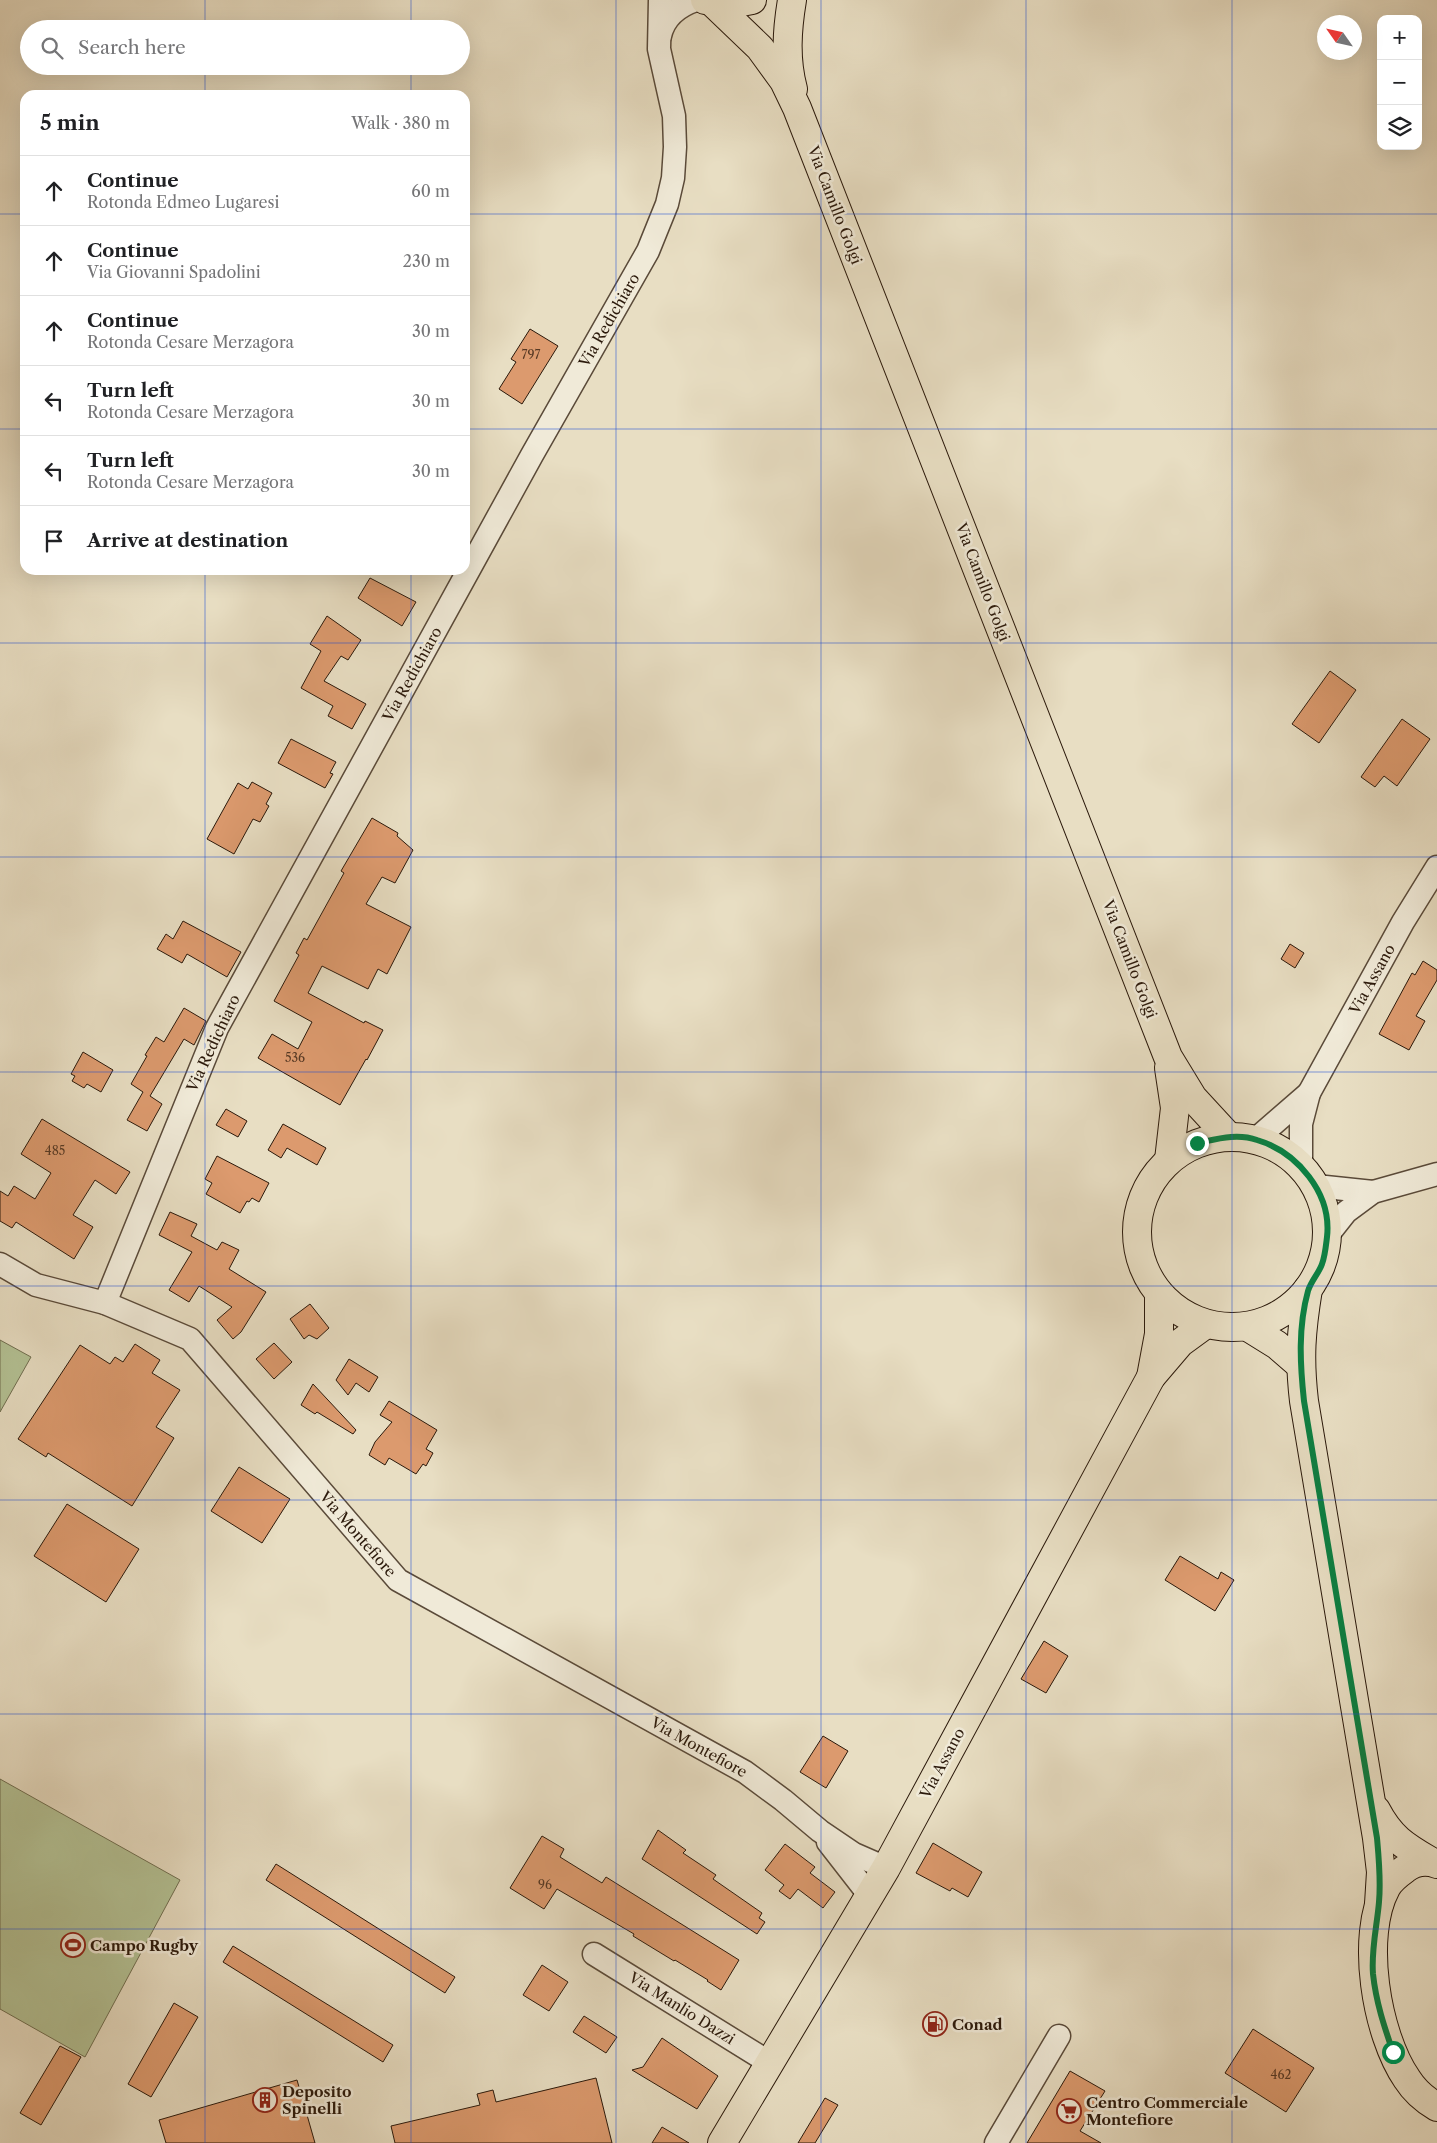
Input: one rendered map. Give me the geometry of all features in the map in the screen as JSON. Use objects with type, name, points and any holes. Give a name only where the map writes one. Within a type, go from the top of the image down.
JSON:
[{"type":"main road","points":[[704,1],[731,4],[752,0]]},
{"type":"main road","name":"Via Camillo Golgi","points":[[792,0],[788,24],[787,50],[790,77],[797,108]]},
{"type":"main road","name":"Via Camillo Golgi","points":[[704,1],[760,48],[784,81],[797,108],[1168,1057],[1193,1098],[1228,1136]]},
{"type":"main road","name":"Via Camillo Golgi","points":[[1168,1057],[1175,1108],[1169,1160]]},
{"type":"main road","points":[[1228,1136],[1256,1139],[1280,1149],[1308,1176],[1325,1210],[1327,1236],[1322,1264],[1308,1289],[1282,1314],[1266,1322],[1248,1326],[1227,1328],[1206,1324],[1180,1313],[1159,1294],[1147,1277],[1139,1257],[1136,1236],[1138,1214],[1147,1188],[1154,1176],[1169,1160],[1197,1143],[1228,1136]]},
{"type":"main road","points":[[1308,1289],[1301,1330],[1300,1365],[1304,1401],[1381,1872],[1374,1936],[1373,1974],[1380,2016],[1393,2052],[1406,2078],[1433,2108]]},
{"type":"main road","name":"Via Assano","points":[[1151,1377],[1159,1334],[1159,1294]]},
{"type":"main road","name":"Via Assano","points":[[722,2143],[886,1868],[1151,1377],[1180,1343],[1206,1324]]},
{"type":"main road","points":[[1248,1326],[1277,1345],[1300,1365]]},
{"type":"main road","points":[[1370,1796],[1392,1836],[1409,1850],[1433,1863]]},
{"type":"main road","points":[[1379,1904],[1387,1886],[1397,1875],[1412,1864],[1433,1863]]},
{"type":"street","name":"Via Redichiaro","points":[[470,568],[648,251],[667,204],[673,178],[674,116],[660,58],[660,0]]},
{"type":"street","points":[[659,39],[661,29],[678,8],[704,1]]},
{"type":"street","name":"Via Redichiaro","points":[[105,1303],[217,1028],[466,575]]},
{"type":"street","name":"Via Assano","points":[[1308,1176],[1300,1124],[1310,1093],[1403,922],[1437,867]]},
{"type":"street","name":"Via Assano","points":[[1256,1139],[1310,1093]]},
{"type":"street","points":[[1327,1236],[1346,1212],[1373,1192],[1437,1174]]},
{"type":"street","points":[[1308,1176],[1373,1192]]},
{"type":"street","name":"Via Montefiore","points":[[0,1264],[36,1285],[105,1303],[190,1339],[398,1580],[745,1772],[820,1831],[854,1854],[886,1868]]},
{"type":"street","name":"Via Montefiore","points":[[820,1831],[870,1896]]},
{"type":"street","name":"Via Manlio Dazzi","points":[[594,1954],[770,2063]]},
{"type":"street","points":[[996,2143],[1059,2036]]},
{"type":"green space","points":[[0,1340],[31,1357],[0,1412]]},
{"type":"green space","name":"Campo Rugby","points":[[0,1779],[180,1880],[85,2057],[0,2009]]},
{"type":"building","points":[[530,329],[558,346],[522,404],[499,389],[516,362],[511,359]]},
{"type":"building","points":[[370,578],[416,602],[402,626],[358,598]]},
{"type":"building","points":[[327,616],[361,640],[348,660],[341,656],[324,681],[366,704],[352,729],[328,716],[333,706],[301,688],[321,651],[310,644]]},
{"type":"building","points":[[1330,671],[1356,690],[1319,743],[1292,724]]},
{"type":"building","points":[[1402,719],[1430,739],[1397,786],[1384,776],[1375,787],[1361,777]]},
{"type":"building","points":[[291,739],[336,762],[330,773],[333,774],[325,788],[278,763]]},
{"type":"building","points":[[252,782],[272,793],[266,804],[269,806],[260,822],[253,819],[234,854],[207,839],[238,783],[248,789]]},
{"type":"building","points":[[372,818],[398,833],[397,836],[413,850],[395,883],[382,877],[366,904],[411,927],[387,974],[378,969],[368,989],[322,966],[308,993],[364,1023],[365,1021],[383,1030],[340,1105],[258,1058],[272,1034],[298,1049],[312,1022],[274,1001],[299,955],[296,953],[304,938],[307,940],[344,873],[341,871]]},
{"type":"building","points":[[183,921],[241,952],[227,977],[187,954],[182,963],[157,949],[166,934],[173,939]]},
{"type":"building","points":[[1290,944],[1304,953],[1295,968],[1281,959]]},
{"type":"building","points":[[1423,961],[1437,970],[1437,980],[1416,1016],[1425,1021],[1409,1050],[1379,1034],[1412,973],[1415,975]]},
{"type":"building","points":[[184,1008],[206,1021],[194,1045],[184,1039],[150,1096],[162,1104],[147,1131],[127,1120],[143,1092],[131,1084],[156,1037],[164,1042]]},
{"type":"building","points":[[83,1052],[113,1070],[101,1092],[87,1084],[84,1088],[72,1081],[75,1076],[71,1074]]},
{"type":"building","points":[[226,1109],[247,1121],[238,1137],[216,1125]]},
{"type":"building","points":[[42,1119],[130,1172],[116,1194],[95,1180],[73,1215],[93,1227],[74,1259],[16,1222],[12,1228],[0,1221],[0,1191],[8,1196],[14,1186],[35,1199],[51,1173],[21,1154]]},
{"type":"building","points":[[283,1124],[326,1148],[317,1165],[287,1148],[281,1158],[268,1150]]},
{"type":"building","points":[[217,1156],[269,1183],[259,1202],[252,1198],[249,1202],[247,1201],[240,1213],[206,1194],[212,1183],[205,1179]]},
{"type":"building","points":[[170,1212],[197,1224],[191,1236],[217,1250],[222,1242],[239,1250],[229,1269],[266,1292],[241,1332],[233,1339],[217,1320],[232,1307],[199,1286],[189,1302],[169,1290],[192,1252],[159,1235]]},
{"type":"building","points":[[310,1304],[329,1328],[317,1339],[309,1335],[304,1339],[290,1319]]},
{"type":"building","points":[[274,1343],[292,1362],[274,1379],[256,1359]]},
{"type":"building","points":[[135,1344],[160,1360],[152,1373],[180,1390],[156,1427],[174,1438],[132,1506],[48,1453],[46,1457],[18,1439],[80,1345],[110,1364],[115,1357],[123,1362]]},
{"type":"building","points":[[349,1359],[378,1377],[369,1392],[356,1383],[348,1395],[336,1380]]},
{"type":"building","points":[[313,1384],[356,1430],[353,1434],[317,1412],[315,1414],[301,1405]]},
{"type":"building","points":[[389,1401],[437,1430],[426,1449],[433,1453],[426,1466],[423,1464],[416,1474],[389,1458],[385,1465],[369,1455],[375,1442],[392,1422],[380,1415]]},
{"type":"building","points":[[239,1467],[290,1499],[262,1543],[211,1511]]},
{"type":"building","points":[[67,1504],[139,1549],[106,1602],[34,1556]]},
{"type":"building","points":[[1180,1556],[1218,1579],[1221,1572],[1234,1580],[1215,1611],[1165,1580]]},
{"type":"building","points":[[1044,1641],[1068,1656],[1046,1693],[1021,1679]]},
{"type":"building","points":[[823,1736],[848,1751],[826,1788],[800,1772]]},
{"type":"building","points":[[658,1830],[686,1850],[683,1853],[716,1875],[713,1879],[762,1913],[759,1918],[765,1922],[757,1934],[642,1859]]},
{"type":"building","points":[[542,1836],[564,1849],[560,1857],[602,1883],[606,1877],[739,1960],[721,1990],[708,1980],[633,1936],[634,1934],[557,1889],[544,1909],[510,1888]]},
{"type":"building","points":[[933,1843],[982,1872],[968,1897],[952,1888],[950,1891],[916,1873]]},
{"type":"building","points":[[785,1844],[815,1867],[810,1873],[835,1892],[823,1908],[798,1889],[790,1899],[779,1891],[784,1885],[765,1870]]},
{"type":"building","points":[[276,1864],[455,1977],[445,1993],[266,1880]]},
{"type":"building","points":[[233,1946],[393,2045],[383,2062],[223,1962]]},
{"type":"building","points":[[542,1965],[568,1982],[549,2011],[523,1995]]},
{"type":"building","points":[[174,2003],[198,2017],[151,2097],[128,2084]]},
{"type":"building","points":[[584,2016],[617,2037],[606,2053],[573,2032]]},
{"type":"building","points":[[1253,2029],[1314,2068],[1286,2112],[1225,2073]]},
{"type":"building","points":[[662,2038],[718,2076],[697,2109],[632,2070],[643,2067]]},
{"type":"building","points":[[60,2046],[81,2057],[41,2125],[20,2113]]},
{"type":"building","name":"Centro Commerciale Montefiore","points":[[1070,2071],[1105,2091],[1080,2131],[1101,2143],[1027,2143]]},
{"type":"building","points":[[596,2078],[612,2143],[395,2143],[391,2126],[480,2105],[477,2094],[493,2090],[496,2102]]},
{"type":"building","name":"Deposito Spinelli","points":[[297,2080],[315,2143],[166,2143],[159,2120]]},
{"type":"building","points":[[825,2098],[838,2105],[815,2143],[798,2143]]},
{"type":"building","points":[[662,2127],[689,2143],[652,2143]]},
{"type":"place","name":"Campo Rugby","points":[[73,1945]]},
{"type":"place","name":"Conad","points":[[935,2024]]},
{"type":"place","name":"Deposito Spinelli","points":[[265,2100]]},
{"type":"place","name":"Centro Commerciale Montefiore","points":[[1069,2111]]},
{"type":"route","points":[[1197,1143],[1228,1136],[1256,1139],[1280,1149],[1301,1166],[1316,1186],[1325,1210],[1327,1236],[1322,1264],[1308,1289],[1301,1330],[1300,1365],[1304,1401],[1377,1838],[1381,1872],[1374,1936],[1373,1974],[1380,2016],[1393,2052]]}]
